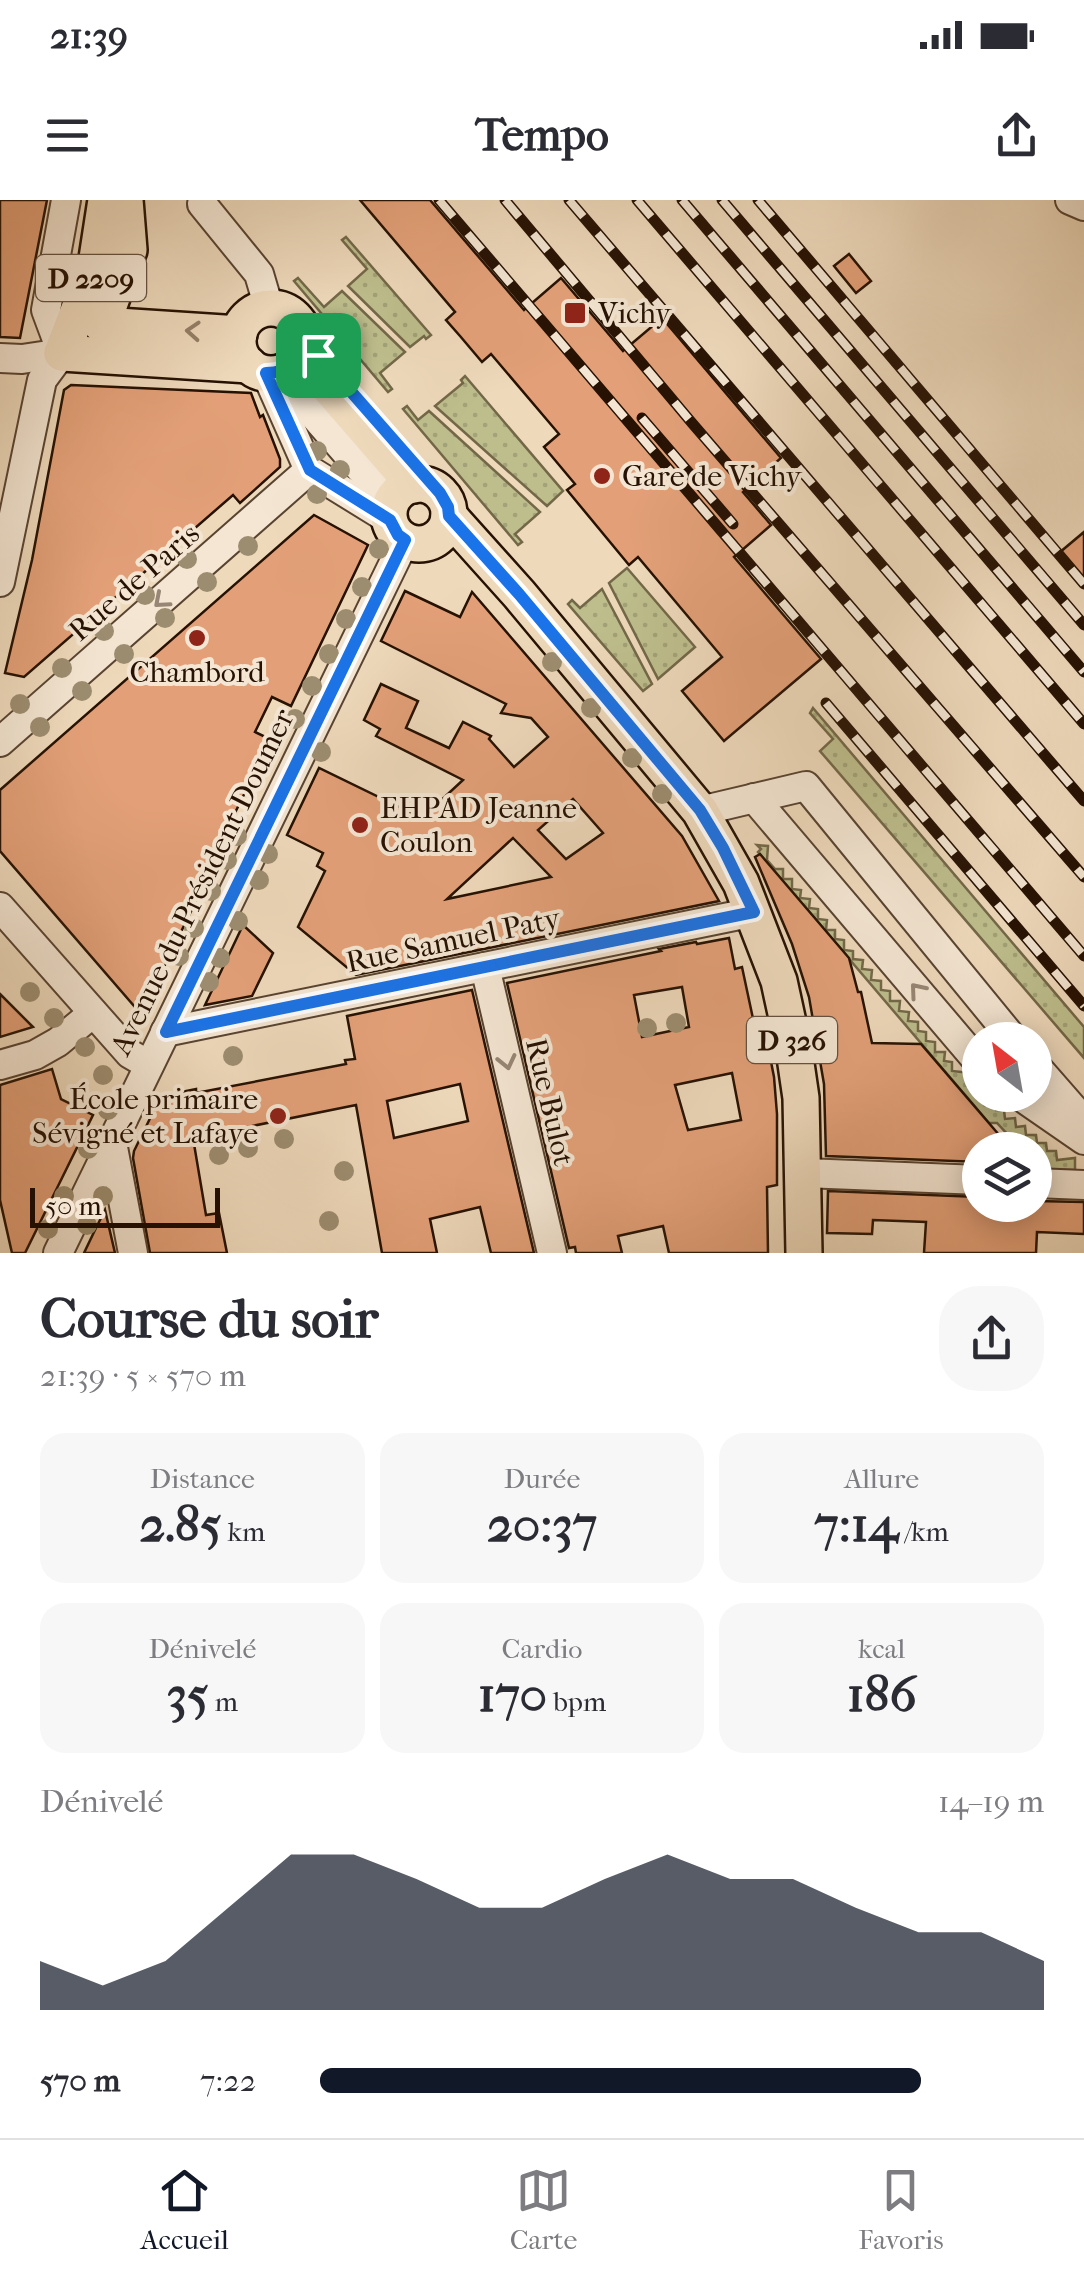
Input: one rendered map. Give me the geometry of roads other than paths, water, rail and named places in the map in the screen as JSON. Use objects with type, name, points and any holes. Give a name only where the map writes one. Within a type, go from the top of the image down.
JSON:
[{"type":"main road","name":"D 2209","points":[[62,353],[96,265],[106,200]]},
{"type":"main road","name":"D 2209","points":[[102,325],[130,250],[125,200]]},
{"type":"main road","points":[[269,308],[288,313],[296,320],[275,358]]},
{"type":"main road","points":[[62,353],[102,325],[275,358],[414,511]]},
{"type":"main road","points":[[62,353],[275,358]]},
{"type":"main road","name":"D 326","points":[[414,511],[480,548],[700,810],[723,848],[754,912],[779,981],[794,1050],[801,1098],[804,1253]]},
{"type":"street","points":[[62,353],[46,310],[66,200]]},
{"type":"street","points":[[1070,200],[1084,206]]},
{"type":"street","points":[[202,204],[260,274],[269,308]]},
{"type":"street","points":[[0,358],[62,353]]},
{"type":"street","points":[[0,582],[42,380],[62,353]]},
{"type":"street","points":[[275,358],[310,470],[414,511]]},
{"type":"street","name":"Rue de Paris","points":[[0,742],[310,470]]},
{"type":"street","name":"Avenue du Président Doumer","points":[[58,1253],[414,511]]},
{"type":"street","points":[[700,810],[806,786],[874,856],[1010,1022]]},
{"type":"street","points":[[834,796],[874,856]]},
{"type":"street","points":[[754,798],[962,1043]]},
{"type":"street","points":[[0,907],[130,1054],[150,1065]]},
{"type":"street","name":"Rue Samuel Paty","points":[[166,1032],[754,912]]},
{"type":"street","name":"Rue Bulot","points":[[485,967],[552,1253]]},
{"type":"street","points":[[0,1065],[35,1056],[93,1013]]},
{"type":"street","points":[[1052,1075],[1084,1110]]},
{"type":"street","points":[[1052,1076],[1084,1121]]},
{"type":"street","points":[[1044,1112],[1084,1140]]},
{"type":"street","points":[[112,1142],[133,1253]]},
{"type":"street","points":[[804,1173],[962,1179]]},
{"type":"street","points":[[1052,1183],[1084,1184]]},
{"type":"railway","points":[[439,200],[1084,956]]},
{"type":"railway","points":[[505,200],[1084,877]]},
{"type":"railway","points":[[569,200],[1084,801]]},
{"type":"railway","points":[[637,200],[1084,724]]},
{"type":"railway","points":[[682,200],[1084,672]]},
{"type":"railway","points":[[722,200],[1084,625]]},
{"type":"railway","points":[[758,200],[1084,584]]},
{"type":"railway","points":[[642,418],[733,524]]},
{"type":"railway","points":[[826,703],[1084,1006]]},
{"type":"place","name":"Vichy","points":[[575,313]]},
{"type":"place","name":"Gare de Vichy","points":[[602,476]]},
{"type":"place","name":"Chambord","points":[[197,638]]},
{"type":"place","name":"EHPAD Jeanne Coulon","points":[[360,825]]},
{"type":"place","name":"École primaire Sévigné et Lafaye","points":[[278,1116]]}]
